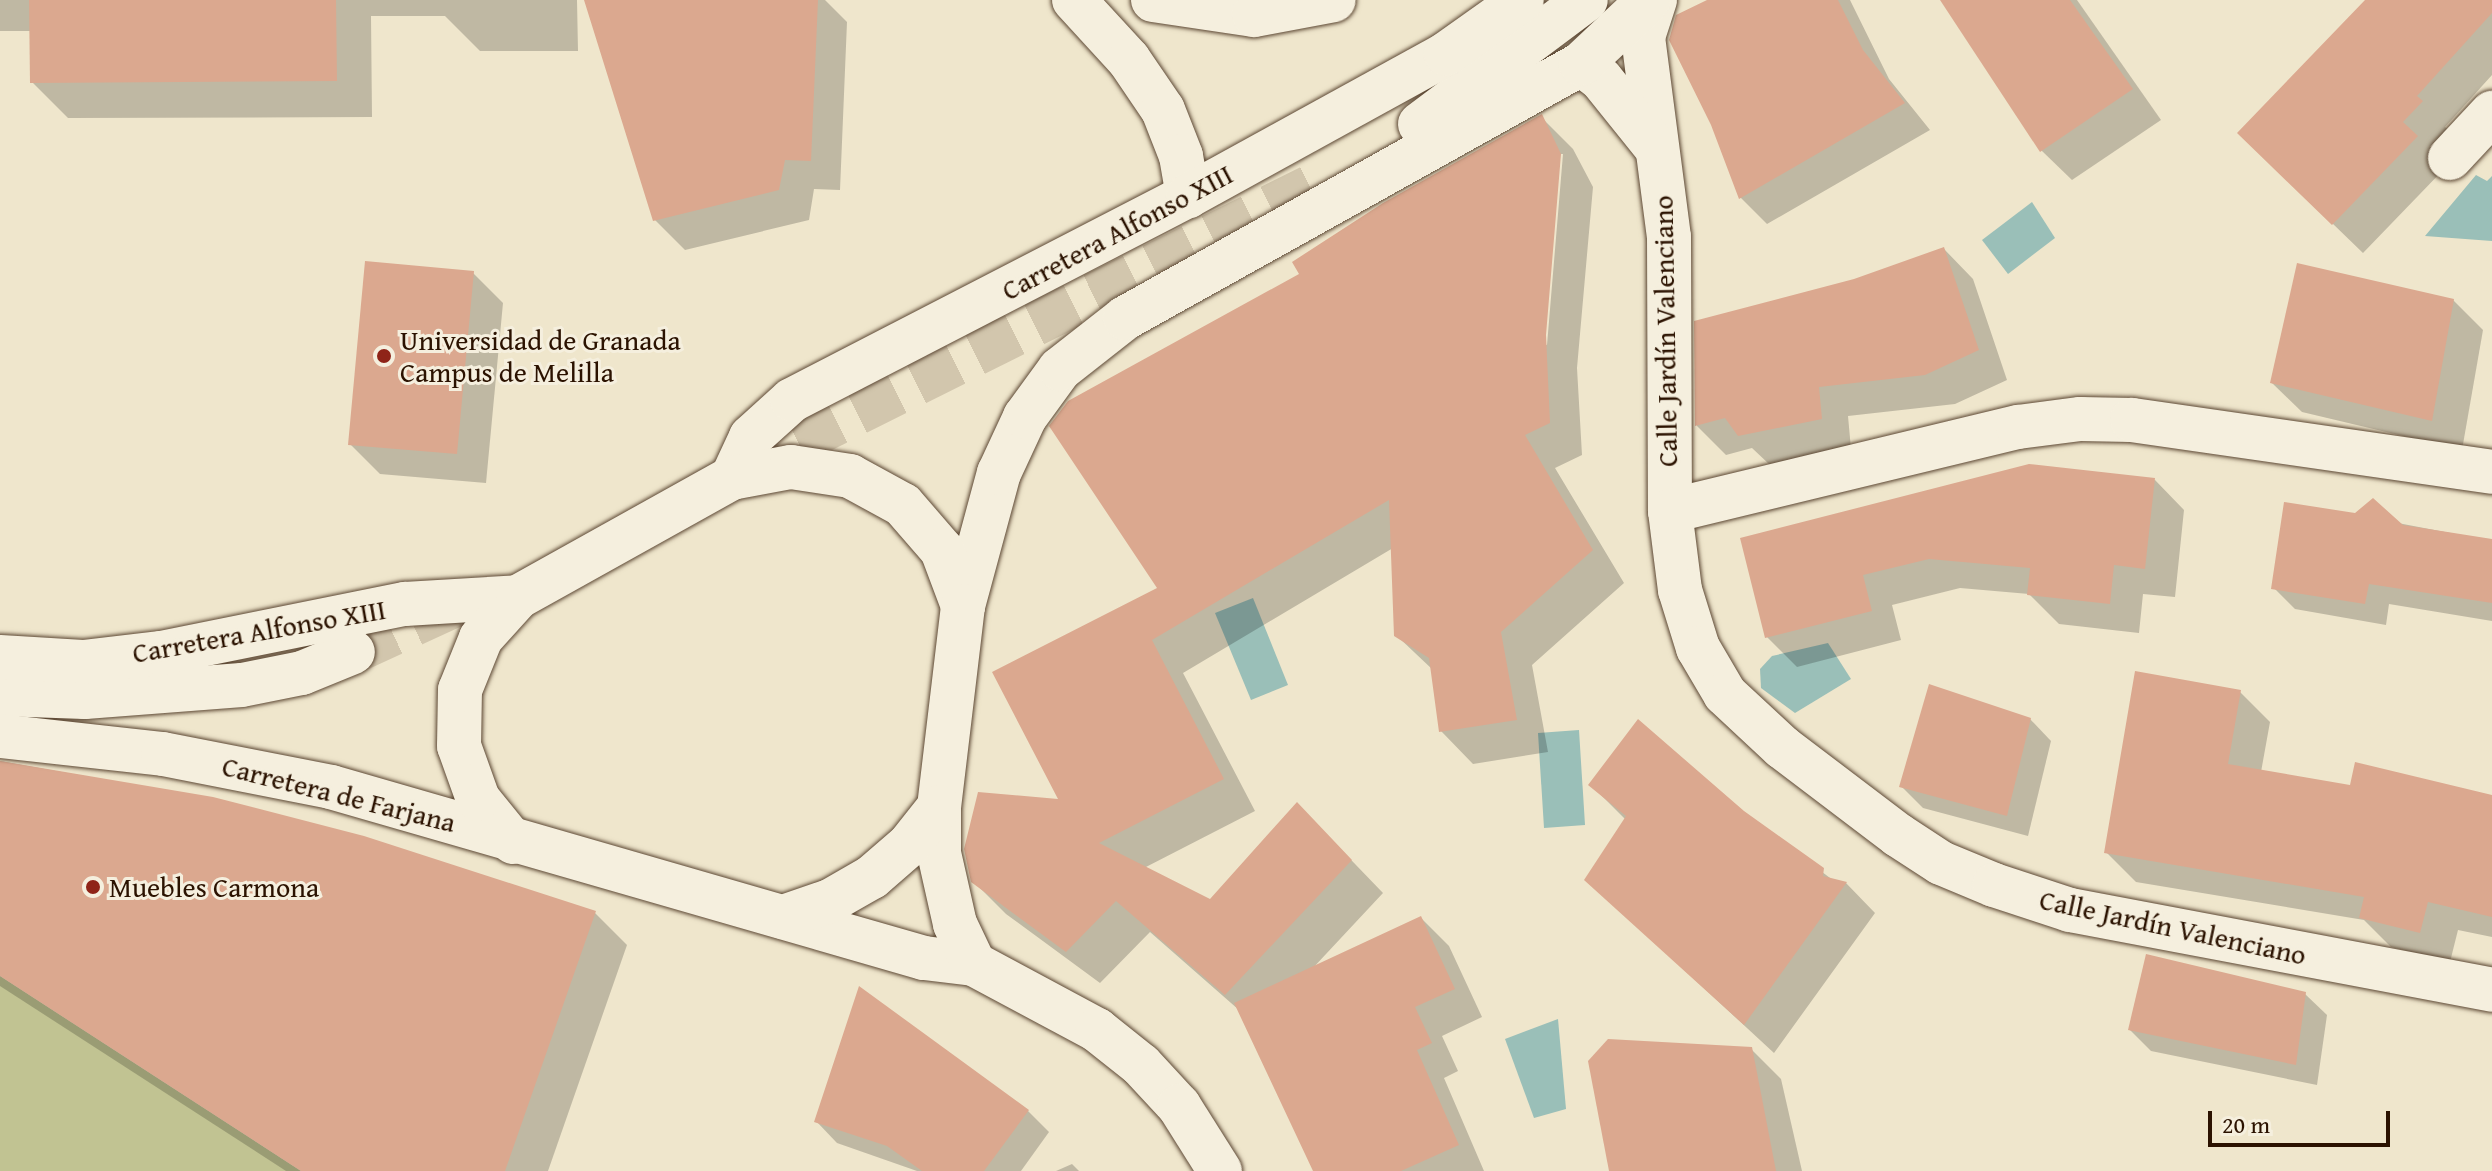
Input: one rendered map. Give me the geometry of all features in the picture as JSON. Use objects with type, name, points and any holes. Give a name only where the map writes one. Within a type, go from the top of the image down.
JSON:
[{"type":"street","points":[[1074,0],[1129,60],[1163,110],[1181,156],[1188,196]]},
{"type":"street","points":[[1153,0],[1254,15],[1334,0]]},
{"type":"street","name":"Carretera Alfonso XIII","points":[[732,478],[751,437],[792,400],[1188,196],[1446,54],[1522,0]]},
{"type":"street","points":[[1328,178],[1489,77],[1586,0]]},
{"type":"street","points":[[974,964],[947,897],[939,807],[963,606],[999,473],[1025,417],[1060,369],[1125,318],[1581,64],[1649,0]]},
{"type":"street","name":"Calle Jardín Valenciano","points":[[1655,0],[1643,37],[1669,237],[1670,511],[1680,590],[1698,648],[1725,694],[1782,747],[1941,863],[2070,910],[2492,990]]},
{"type":"street","points":[[1581,64],[1601,79],[1658,150]]},
{"type":"street","points":[[2450,158],[2492,113]]},
{"type":"street","name":"Calle Jardín Valenciano","points":[[1670,511],[2018,427],[2080,419],[2132,420],[2492,472]]},
{"type":"street","points":[[514,842],[478,799],[459,746],[460,690],[481,638],[518,597],[732,478],[791,467],[850,476],[903,505],[942,550],[963,606]]},
{"type":"street","name":"Carretera Alfonso XIII","points":[[0,657],[83,662],[161,653],[405,604],[518,597]]},
{"type":"street","name":"Carretera Alfonso XIII","points":[[0,694],[85,697],[242,685],[302,673],[353,652]]},
{"type":"street","name":"Carretera de Farjana","points":[[0,736],[163,754],[400,805],[514,842],[783,917]]},
{"type":"street","points":[[783,917],[830,901],[872,877],[909,845],[939,807]]},
{"type":"street","points":[[783,917],[924,958],[974,964],[1097,1030],[1141,1065],[1179,1106],[1220,1171]]},
{"type":"green space","points":[[0,976],[301,1171],[0,1171]]},
{"type":"water","points":[[2476,175],[2487,181],[2492,176],[2492,241],[2425,236]]},
{"type":"water","points":[[2032,202],[2055,238],[2008,274],[1982,240]]},
{"type":"water","points":[[1253,598],[1288,685],[1251,700],[1215,613]]},
{"type":"water","points":[[1828,643],[1851,679],[1795,713],[1761,688],[1760,669],[1772,656]]},
{"type":"water","points":[[1579,730],[1585,825],[1544,828],[1538,733]]},
{"type":"water","points":[[1558,1019],[1566,1109],[1534,1118],[1505,1039]]},
{"type":"building","points":[[29,0],[336,0],[337,81],[30,83]]},
{"type":"building","points":[[584,0],[818,0],[811,161],[785,160],[779,190],[653,221]]},
{"type":"building","points":[[1707,0],[1838,0],[1863,50],[1905,103],[1739,199],[1711,125],[1669,40],[1676,15]]},
{"type":"building","points":[[1940,0],[2070,0],[2133,89],[2040,152]]},
{"type":"building","points":[[2365,0],[2492,0],[2492,13],[2417,96],[2423,101],[2403,122],[2418,136],[2332,225],[2237,133]]},
{"type":"building","points":[[1542,114],[1561,154],[1546,335],[1550,423],[1525,435],[1593,550],[1501,632],[1517,720],[1439,732],[1429,658],[1394,636],[1389,500],[1152,640],[1224,779],[1099,843],[1210,899],[1297,802],[1352,860],[1225,995],[1116,901],[1066,952],[971,882],[964,849],[978,792],[1058,799],[992,672],[1157,588],[1049,426],[1068,401],[1299,274],[1292,262],[1383,203]]},
{"type":"building","points":[[1944,247],[1979,350],[1925,375],[1819,387],[1822,419],[1738,436],[1725,418],[1695,426],[1694,321],[1854,279]]},
{"type":"building","points":[[365,261],[474,271],[457,454],[348,445]]},
{"type":"building","points":[[2297,263],[2454,299],[2432,421],[2270,383]]},
{"type":"building","points":[[2029,464],[2155,478],[2145,569],[2114,565],[2110,604],[2027,595],[2030,568],[1929,559],[1863,575],[1872,611],[1765,638],[1740,538]]},
{"type":"building","points":[[2373,498],[2403,525],[2492,539],[2492,603],[2369,584],[2365,604],[2271,589],[2284,502],[2355,513]]},
{"type":"building","points":[[2135,671],[2241,690],[2228,764],[2350,785],[2355,762],[2492,795],[2492,917],[2428,902],[2420,933],[2359,918],[2364,897],[2104,853]]},
{"type":"building","points":[[1929,684],[2031,718],[2007,816],[1899,787]]},
{"type":"building","points":[[1638,719],[1744,811],[1824,868],[1823,876],[1847,882],[1744,1025],[1584,880],[1626,816],[1588,785]]},
{"type":"building","points":[[0,761],[213,797],[364,836],[596,911],[505,1171],[301,1171],[0,976]]},
{"type":"building","points":[[1421,916],[1455,989],[1415,1007],[1432,1043],[1417,1050],[1459,1145],[1401,1171],[1313,1171],[1234,1003]]},
{"type":"building","points":[[2146,954],[2306,992],[2296,1065],[2128,1030]]},
{"type":"building","points":[[859,986],[1029,1110],[984,1171],[922,1171],[887,1146],[814,1122]]},
{"type":"building","points":[[1608,1039],[1752,1047],[1776,1171],[1609,1171],[1588,1061]]},
{"type":"tunnel","points":[[739,472],[1328,178]]},
{"type":"tunnel","points":[[353,652],[464,601]]},
{"type":"place","name":"Universidad de Granada Campus de Melilla","points":[[384,356]]},
{"type":"place","name":"Muebles Carmona","points":[[93,887]]}]
